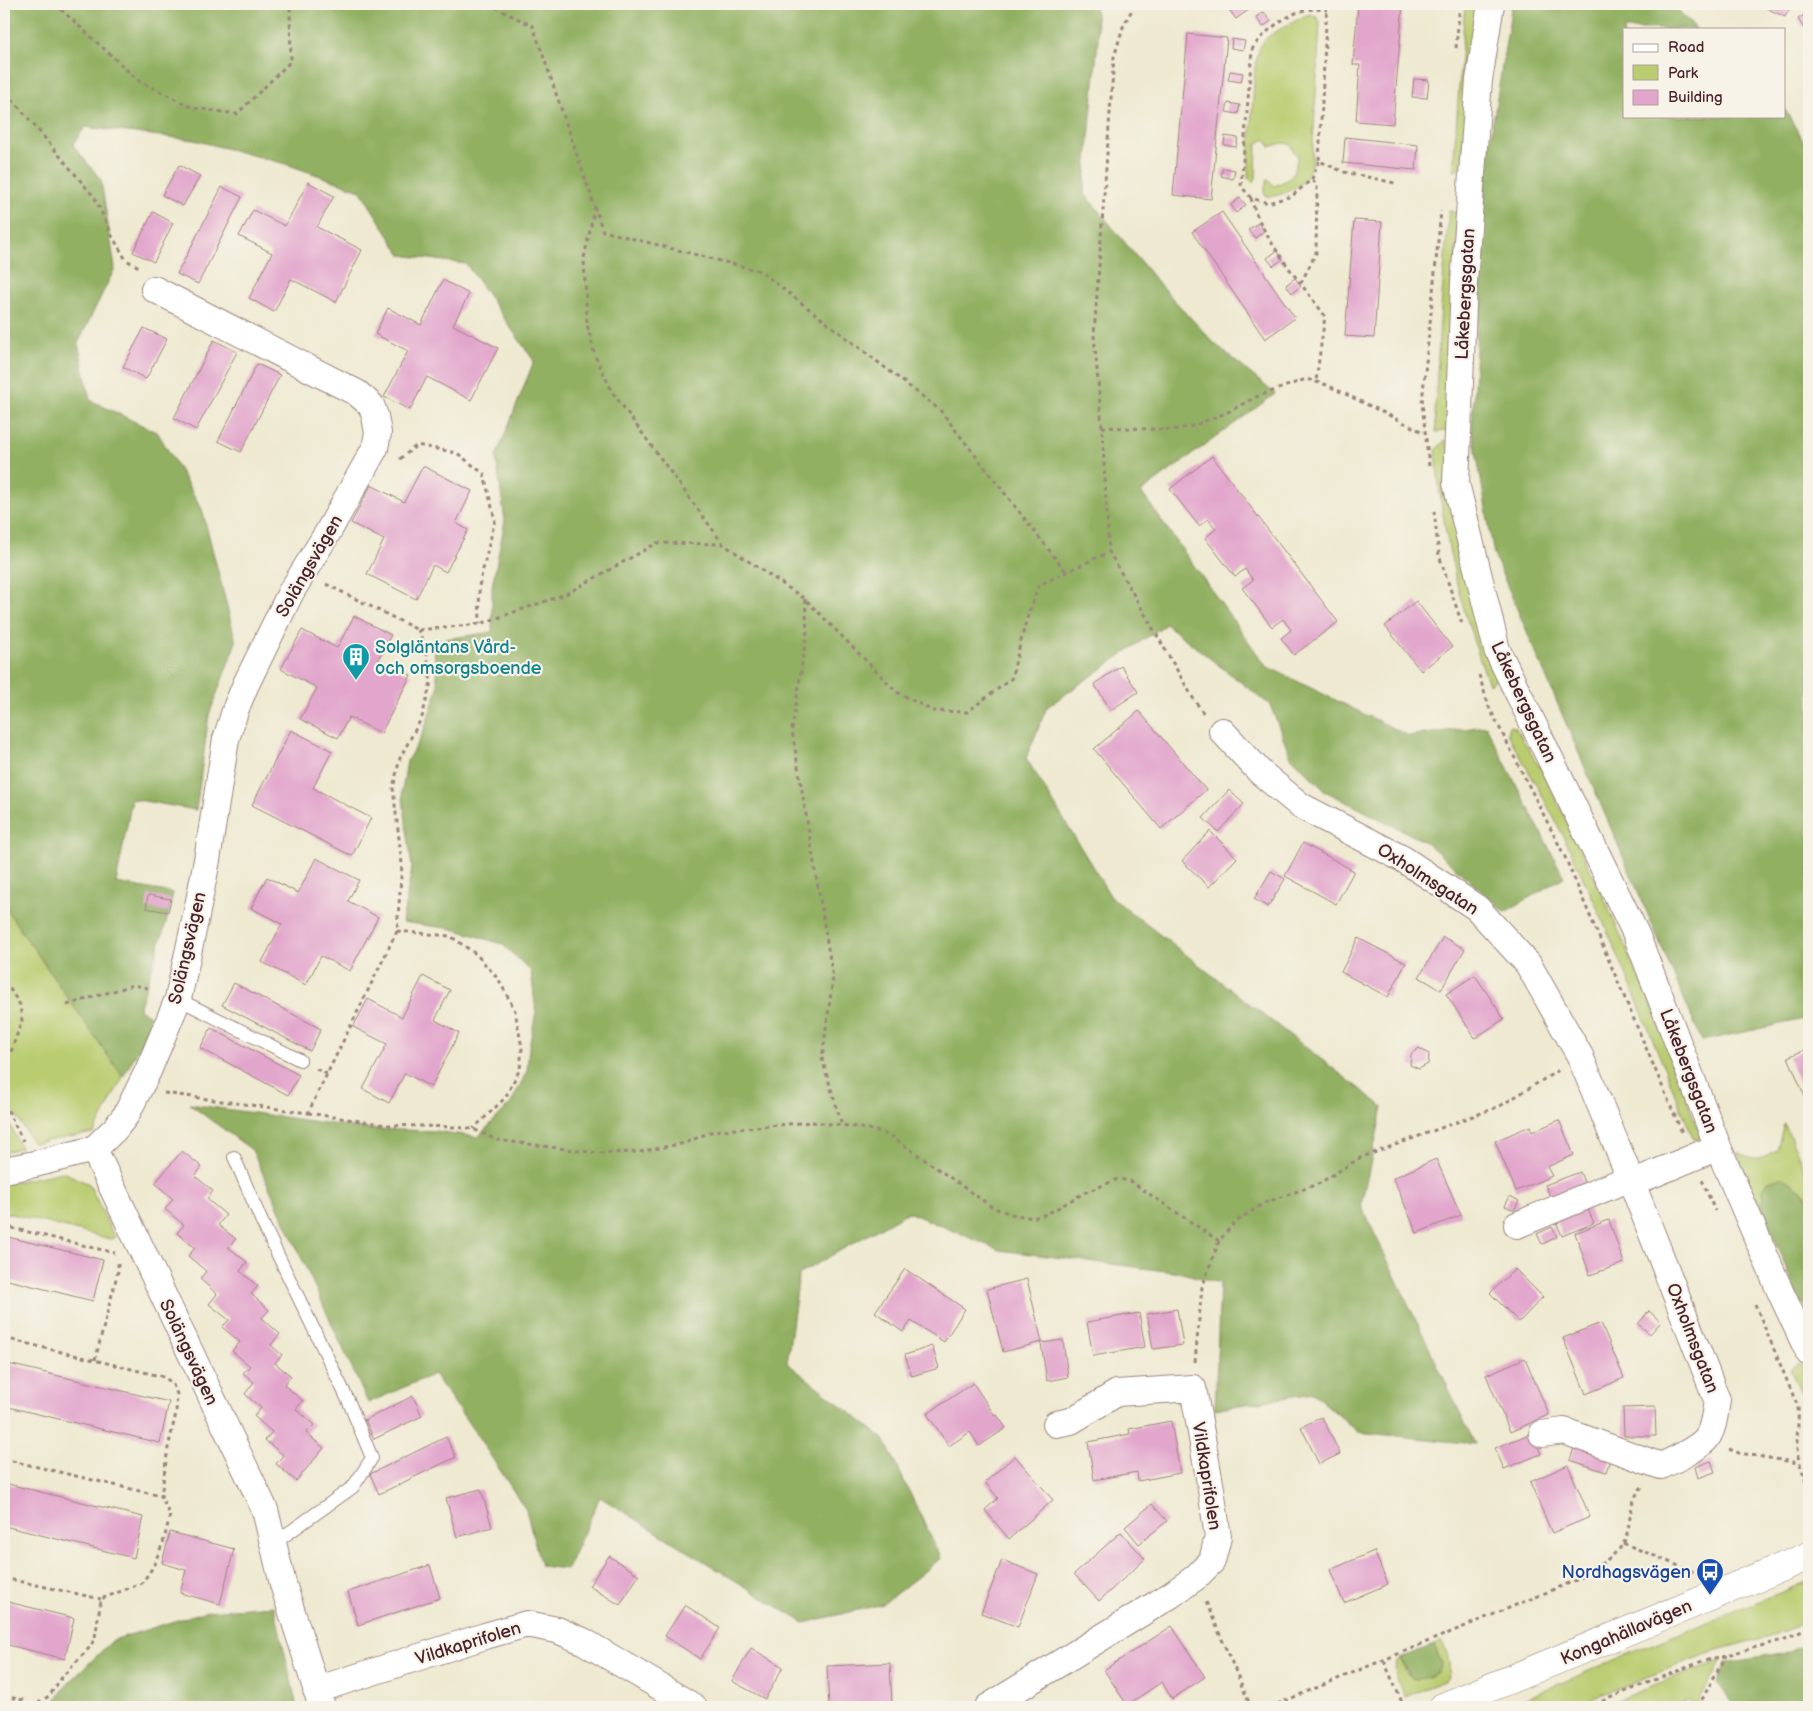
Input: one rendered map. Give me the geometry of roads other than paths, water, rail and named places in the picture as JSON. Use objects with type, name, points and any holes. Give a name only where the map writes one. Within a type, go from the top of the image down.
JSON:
[{"type":"street","name":"Låkebergsgatan","points":[[1491,4],[1479,80],[1465,272],[1456,483],[1496,650],[1636,934],[1718,1147],[1809,1353]]},
{"type":"street","name":"Solängsvägen","points":[[154,289],[357,393],[371,405],[378,433],[375,448],[328,532],[302,572],[246,684],[226,739],[207,860],[178,999],[139,1090],[126,1115],[116,1129],[94,1149],[265,1510],[283,1584],[319,1698]]},
{"type":"street","name":"Oxholmsgatan","points":[[1222,732],[1260,772],[1301,806],[1403,860],[1477,908],[1528,964],[1580,1056],[1631,1180],[1717,1400],[1714,1420],[1706,1438],[1680,1458],[1661,1466],[1564,1431],[1542,1434]]},
{"type":"street","points":[[1517,1225],[1718,1147]]},
{"type":"street","points":[[4,1170],[94,1149]]},
{"type":"street","name":"Vildkaprifolen","points":[[988,1707],[1171,1595],[1196,1577],[1212,1561],[1218,1537],[1193,1388],[1118,1393],[1072,1421],[1056,1424]]},
{"type":"street","name":"Kongahällavägen","points":[[1443,1707],[1473,1702],[1809,1556]]},
{"type":"street","name":"Vildkaprifolen","points":[[319,1698],[485,1636],[527,1624],[558,1630],[583,1641],[694,1707]]},
{"type":"lane","points":[[178,999],[300,1060]]},
{"type":"lane","points":[[234,1157],[262,1222],[348,1400],[372,1458],[353,1487],[274,1544]]},
{"type":"place","name":"Solgläntans Vård- och omsorgsboende","points":[[356,681]]},
{"type":"place","name":"Nordhagsvägen","points":[[1710,1596]]}]
